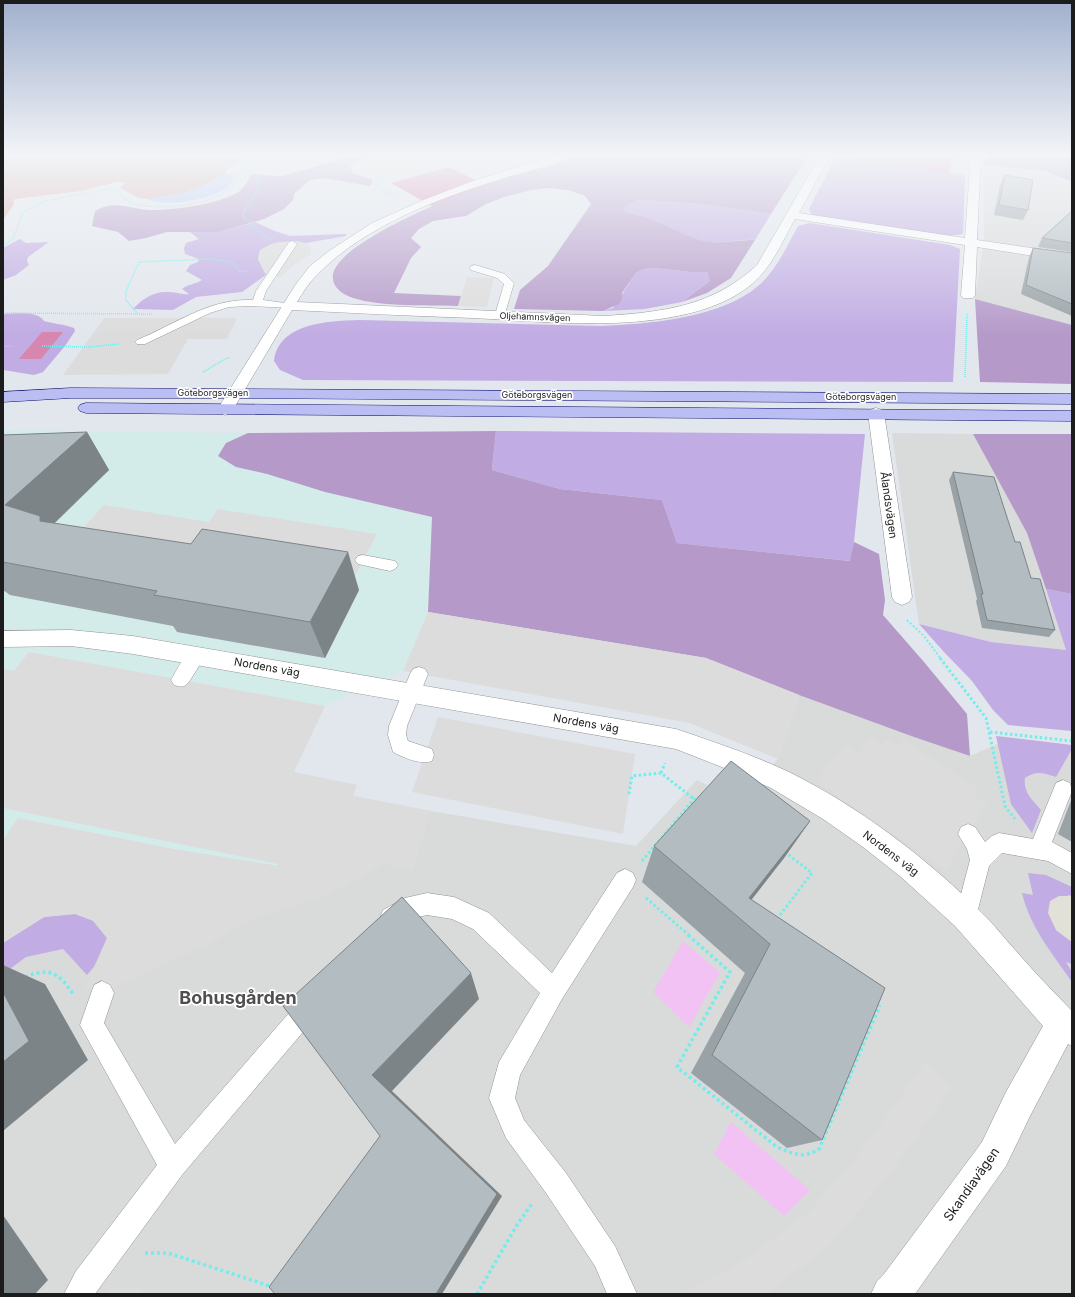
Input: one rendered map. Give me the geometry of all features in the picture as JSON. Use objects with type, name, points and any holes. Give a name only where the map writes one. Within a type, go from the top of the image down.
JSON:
[{"type":"main road","name":"Göteborgsvägen","points":[[3,397],[71,393],[234,393],[1072,399]]},
{"type":"main road","name":"Göteborgsvägen","points":[[3,410],[70,408],[876,413],[1072,416]]},
{"type":"street","points":[[225,410],[234,393],[305,281],[324,261],[351,242],[376,227],[402,215]]},
{"type":"street","points":[[791,215],[971,244],[1072,258]]},
{"type":"street","name":"Oljehamnsvägen","points":[[288,306],[604,320],[649,316],[706,303],[735,290],[756,274],[762,267],[791,215]]},
{"type":"street","points":[[968,295],[973,215]]},
{"type":"street","name":"Ålandsvägen","points":[[876,413],[902,597]]},
{"type":"street","name":"Nordens väg","points":[[5,636],[71,638],[133,645],[196,655],[414,683],[676,739],[732,759],[752,767],[811,797],[867,835],[915,871],[966,917],[1011,968],[1067,1027]]},
{"type":"street","name":"Skandiavägen","points":[[897,1292],[994,1154],[1018,1104],[1067,1027]]},
{"type":"lane","points":[[257,304],[261,291],[275,272],[292,244]]},
{"type":"lane","points":[[475,268],[501,276],[509,283],[500,315]]},
{"type":"lane","points":[[141,342],[156,337],[172,327],[202,313],[229,304],[288,306]]},
{"type":"lane","points":[[363,560],[390,565]]},
{"type":"lane","points":[[180,680],[196,655]]},
{"type":"lane","points":[[414,683],[398,726],[397,735],[400,746],[407,750],[425,755]]},
{"type":"lane","points":[[1039,849],[1063,789]]},
{"type":"lane","points":[[966,917],[980,860],[976,845],[968,834]]},
{"type":"lane","points":[[980,860],[999,843],[1051,852],[1072,864]]},
{"type":"lane","points":[[622,1294],[605,1256],[556,1183],[515,1129],[502,1098],[508,1070],[554,991],[625,880]]},
{"type":"lane","points":[[374,931],[380,925],[405,909],[427,904],[454,908],[481,921],[554,991]]},
{"type":"lane","points":[[79,1294],[173,1166],[323,992]]},
{"type":"lane","points":[[102,993],[92,1025],[173,1166]]},
{"type":"path","points":[[3,246],[13,239],[21,215]]},
{"type":"path","points":[[243,215],[243,217],[248,223]]},
{"type":"path","points":[[138,314],[126,300],[126,291],[139,262],[210,259],[232,262],[239,271],[275,272]]},
{"type":"path","points":[[965,379],[968,295]]},
{"type":"path","points":[[3,313],[202,313]]},
{"type":"path","points":[[42,346],[89,347],[141,342]]},
{"type":"path","points":[[3,346],[12,346]]},
{"type":"path","points":[[902,597],[900,609],[910,624],[924,636],[986,718],[1005,806],[1039,849]]},
{"type":"path","points":[[990,732],[1072,741]]},
{"type":"path","points":[[630,794],[632,776],[661,773],[694,799]]},
{"type":"path","points":[[705,796],[694,799],[625,880],[730,972],[677,1067],[777,1147],[788,1153],[800,1156],[810,1156],[820,1149],[880,1005]]},
{"type":"path","points":[[774,923],[812,873],[782,850]]},
{"type":"path","points":[[20,981],[26,976],[38,972],[48,971],[57,974],[64,980],[92,1025]]},
{"type":"path","points":[[476,1294],[517,1225],[534,1200],[556,1183]]},
{"type":"path","points":[[116,1242],[125,1254],[168,1253],[278,1289]]},
{"type":"shaded area","points":[[3,215],[7,215],[3,220]]},
{"type":"shaded area","points":[[94,215],[273,215],[264,219],[219,232],[167,232],[129,241],[118,232],[92,226]]},
{"type":"shaded area","points":[[414,215],[468,215],[433,221],[419,229],[411,238],[421,247],[411,258],[394,293],[461,296],[458,306],[405,305],[365,301],[345,294],[338,289],[334,283],[333,274],[341,261],[357,247]]},
{"type":"shaded area","points":[[584,215],[635,215],[664,224],[686,235],[703,241],[723,242],[755,240],[731,278],[707,293],[682,302],[710,281],[707,272],[690,272],[654,268],[644,269],[636,273],[622,293],[622,299],[619,304],[603,311],[514,309],[520,290],[548,266]]},
{"type":"shaded area","points":[[635,215],[771,215],[755,240],[718,242],[700,241],[650,219]]},
{"type":"shaded area","points":[[812,215],[964,215],[963,234],[948,236]]},
{"type":"shaded area","points":[[984,215],[1072,215],[1072,325],[975,299],[984,240]]},
{"type":"shaded area","points":[[255,222],[290,236],[346,234],[346,236],[306,243],[294,241],[274,243],[260,250],[258,259],[266,275],[242,292],[196,297],[173,310],[133,309],[149,296],[154,294],[169,292],[189,294],[182,289],[202,280],[186,271],[190,265],[198,262],[199,259],[185,254],[184,248],[186,243],[199,239],[190,232],[219,232]]},
{"type":"shaded area","points":[[810,223],[950,245],[960,249],[953,382],[303,380],[280,370],[274,361],[278,348],[285,338],[308,326],[335,321],[361,320],[601,326],[662,321],[704,312],[743,297],[758,286],[776,266],[798,226]]},
{"type":"shaded area","points":[[20,239],[26,243],[49,242],[28,257],[27,261],[29,265],[16,275],[3,280],[3,248]]},
{"type":"shaded area","points":[[294,241],[306,243],[311,248],[311,254],[295,264],[281,277],[266,275],[258,259],[260,250],[274,243]]},
{"type":"shaded area","points":[[654,268],[690,272],[707,272],[710,281],[682,302],[645,309],[603,311],[613,308],[636,273],[644,269]]},
{"type":"shaded area","points":[[467,277],[494,278],[487,307],[458,306]]},
{"type":"shaded area","points":[[975,299],[1072,325],[1072,384],[980,382]]},
{"type":"shaded area","points":[[19,313],[36,315],[44,321],[74,328],[75,331],[65,346],[43,372],[34,375],[3,370],[3,314]]},
{"type":"shaded area","points":[[104,318],[237,318],[227,339],[188,339],[168,374],[63,375]]},
{"type":"shaded area","points":[[42,332],[63,332],[41,359],[19,359]]},
{"type":"shaded area","points":[[3,430],[248,433],[226,443],[236,467],[267,474],[325,492],[432,517],[428,612],[403,671],[325,706],[294,772],[357,785],[278,866],[173,849],[19,818],[3,840]]},
{"type":"shaded area","points":[[496,431],[865,434],[851,561],[677,543],[662,500],[560,489],[492,470]]},
{"type":"shaded area","points":[[496,431],[492,470],[560,489],[662,500],[677,543],[850,561],[854,542],[879,554],[885,600],[883,615],[967,714],[970,756],[799,695],[706,658],[428,612],[432,517],[325,492],[267,474],[236,467],[218,456],[226,443],[248,433]]},
{"type":"shaded area","points":[[892,433],[973,434],[1027,533],[1066,650],[991,642],[919,624]]},
{"type":"shaded area","points":[[973,434],[1072,434],[1072,594],[1046,589],[1027,533]]},
{"type":"shaded area","points":[[104,505],[209,522],[218,509],[377,534],[351,584],[64,549]]},
{"type":"shaded area","points":[[1046,589],[1072,594],[1072,731],[1008,725],[993,710],[972,681],[919,624],[991,642],[1066,650]]},
{"type":"shaded area","points":[[428,612],[706,658],[799,695],[778,759],[689,723],[403,671]]},
{"type":"shaded area","points":[[29,652],[325,706],[294,772],[357,785],[353,796],[431,811],[413,870],[383,864],[330,894],[255,918],[211,943],[102,993],[85,987],[107,938],[93,920],[75,914],[44,917],[3,943],[3,840],[18,818],[173,849],[277,866],[278,864],[3,808],[3,669],[14,671]]},
{"type":"shaded area","points":[[799,695],[970,756],[1002,742],[1072,747],[1072,1294],[3,1294],[3,840],[353,796],[431,811],[636,846],[697,780],[741,802],[778,759]]},
{"type":"shaded area","points":[[438,717],[635,754],[623,834],[412,792]]},
{"type":"shaded area","points":[[996,736],[1072,745],[1072,749],[1056,777],[1044,773],[1036,773],[1025,778],[1025,788],[1027,792],[1041,810],[1032,833],[1011,804]]},
{"type":"shaded area","points":[[871,738],[882,745],[887,739],[898,746],[903,740],[978,788],[974,795],[987,804],[946,870],[816,781],[845,744],[859,753]]},
{"type":"shaded area","points":[[1028,873],[1046,875],[1072,887],[1072,896],[1068,895],[1056,930],[1072,942],[1072,964],[1066,962],[1072,972],[1072,982],[1042,939],[1030,917],[1022,893],[1033,895]]},
{"type":"shaded area","points":[[1059,896],[1072,896],[1072,942],[1056,930],[1048,913],[1050,901]]},
{"type":"shaded area","points":[[75,914],[93,921],[107,938],[98,962],[87,975],[63,949],[26,957],[3,974],[3,943],[44,917]]},
{"type":"shaded area","points":[[683,941],[720,973],[689,1027],[653,992]]},
{"type":"shaded area","points":[[925,1062],[953,1086],[891,1172],[829,1246],[766,1294],[684,1294],[749,1257],[809,1212],[866,1145]]},
{"type":"shaded area","points":[[731,1122],[810,1190],[784,1216],[714,1154]]},
{"type":"shaded area","points":[[109,1288],[143,1288],[142,1294],[107,1294]]},
{"type":"building","points":[[1068,215],[1072,215],[1072,243],[1042,238]]},
{"type":"building","points":[[1033,248],[1072,253],[1072,304],[1026,285]]},
{"type":"building","points":[[87,432],[5,505],[40,516],[40,521],[191,544],[202,529],[348,552],[310,622],[154,595],[157,591],[3,562],[3,435]]},
{"type":"building","points":[[953,472],[994,477],[1015,542],[1020,542],[1031,578],[1040,579],[1055,630],[987,620],[981,594],[983,594]]},
{"type":"building","points":[[731,761],[810,821],[749,898],[885,988],[822,1140],[712,1055],[770,944],[654,846]]},
{"type":"building","points":[[402,897],[471,973],[372,1075],[497,1194],[436,1294],[275,1294],[269,1287],[380,1136],[283,1006]]},
{"type":"building","points":[[3,992],[29,1041],[3,1062]]},
{"type":"district","name":"Bohusgården","points":[[238,998]]}]
